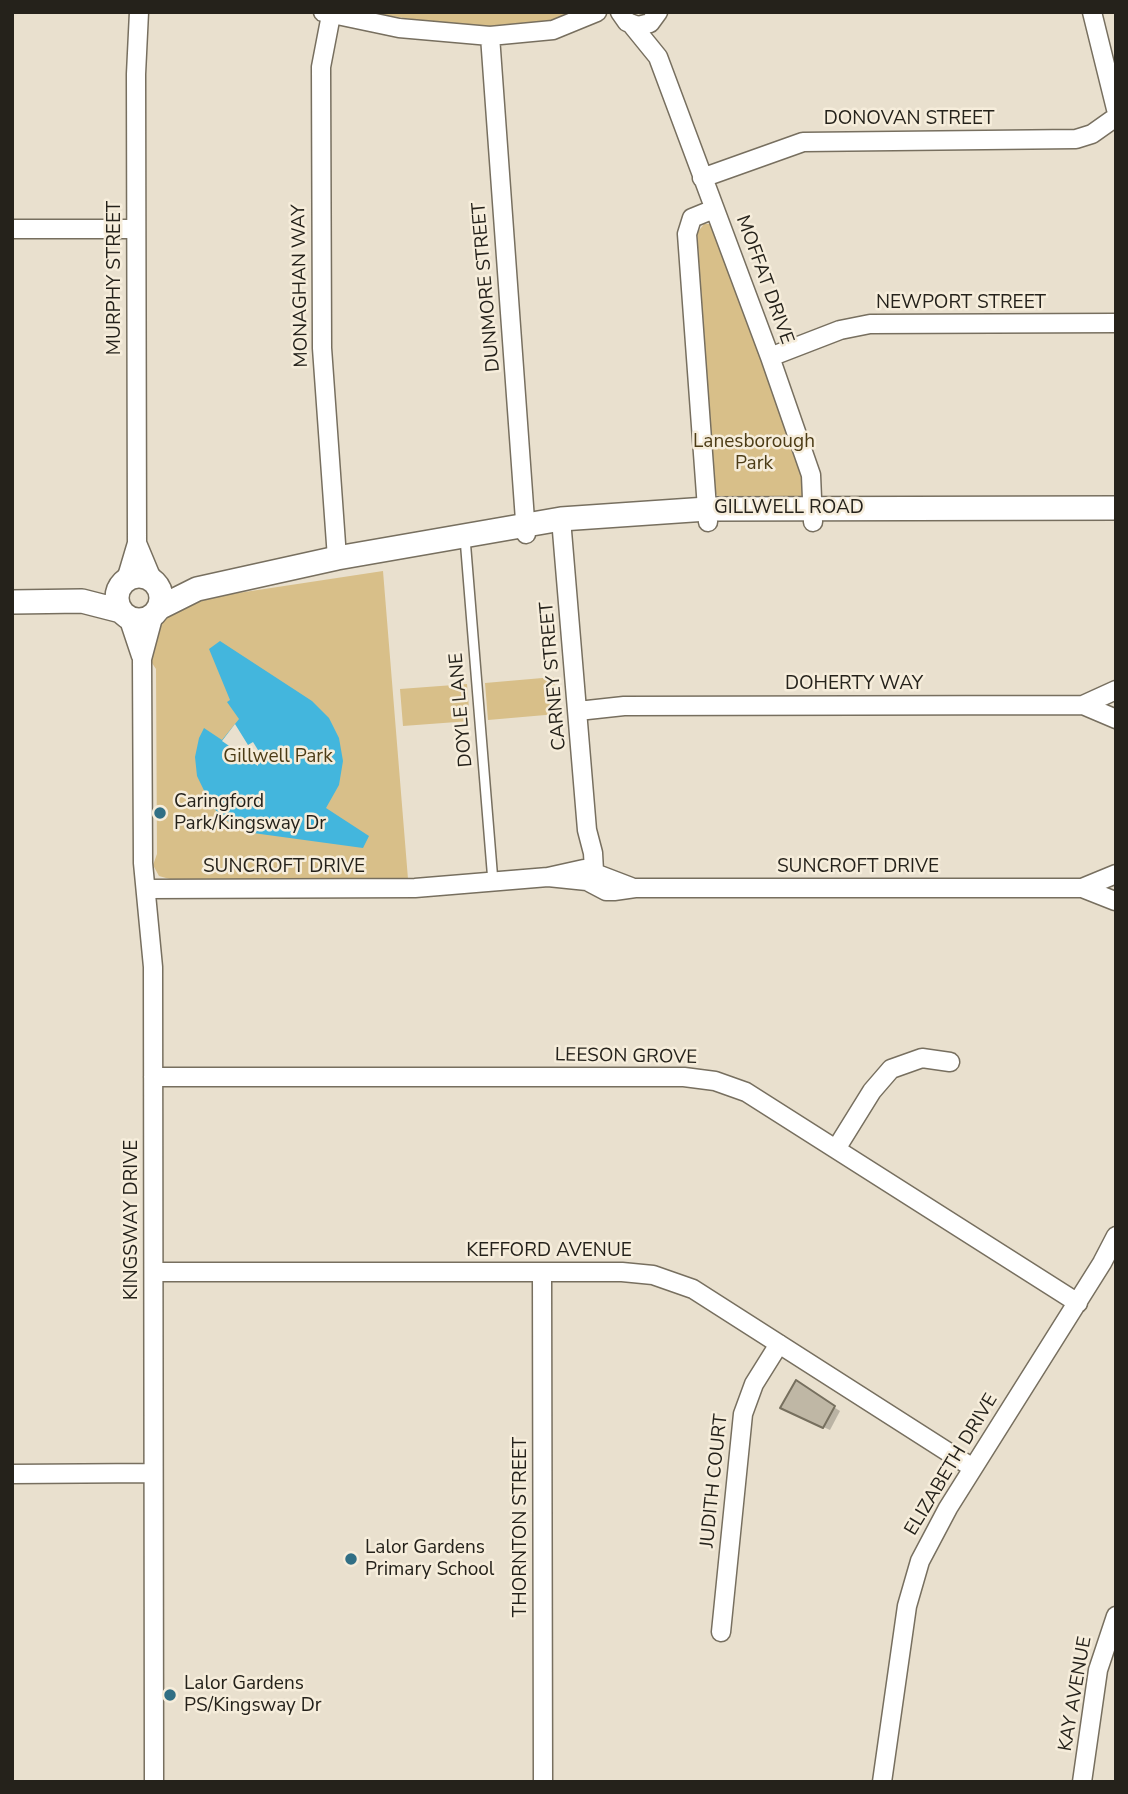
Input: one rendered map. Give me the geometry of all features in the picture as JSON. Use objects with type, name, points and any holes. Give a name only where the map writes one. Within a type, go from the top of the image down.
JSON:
[{"type":"street","name":"MURPHY STREET","points":[[123,583],[137,543],[136,229],[139,12]]},
{"type":"street","points":[[580,21],[597,12]]},
{"type":"street","points":[[1092,12],[1116,108]]},
{"type":"street","points":[[327,13],[399,28],[490,36],[533,33],[580,21],[606,19],[626,20],[644,26],[658,14]]},
{"type":"street","name":"MONAGHAN WAY","points":[[327,13],[321,67],[322,334],[337,558]]},
{"type":"street","name":"MOFFAT DRIVE","points":[[657,57],[658,14]]},
{"type":"street","name":"MOFFAT DRIVE","points":[[626,20],[657,57],[715,209],[809,468],[813,515]]},
{"type":"street","name":"DUNMORE STREET","points":[[490,36],[525,529]]},
{"type":"street","name":"DONOVAN STREET","points":[[702,178],[803,142],[1076,139],[1092,134],[1116,117]]},
{"type":"street","points":[[707,515],[687,234],[692,218],[715,209]]},
{"type":"street","points":[[12,229],[136,229]]},
{"type":"street","name":"NEWPORT STREET","points":[[770,357],[840,331],[870,324],[1116,323]]},
{"type":"street","name":"GILLWELL ROAD","points":[[157,611],[197,589],[337,558],[465,536],[562,525],[707,515],[1116,508]]},
{"type":"street","name":"GILLWELL ROAD","points":[[813,515],[1116,522]]},
{"type":"street","name":"CARNEY STREET","points":[[562,525],[587,830],[588,874]]},
{"type":"street","name":"MURPHY STREET","points":[[137,543],[154,581]]},
{"type":"street","points":[[12,602],[82,601],[142,620],[157,611],[161,595],[154,581],[139,575],[82,601]]},
{"type":"street","name":"GILLWELL ROAD","points":[[154,581],[197,589]]},
{"type":"street","points":[[123,583],[117,598],[125,614]]},
{"type":"street","name":"KINGSWAY DRIVE","points":[[154,1782],[153,967],[142,839],[142,659],[157,611]]},
{"type":"street","name":"KINGSWAY DRIVE","points":[[125,614],[142,659]]},
{"type":"street","points":[[1116,691],[1111,704],[1116,718]]},
{"type":"street","name":"DOHERTY WAY","points":[[1083,705],[1116,691]]},
{"type":"street","name":"DOHERTY WAY","points":[[577,706],[1083,705],[1116,718]]},
{"type":"street","name":"SUNCROFT DRIVE","points":[[146,889],[401,888],[588,874],[635,888],[1082,888],[1116,875]]},
{"type":"street","points":[[1116,875],[1112,887],[1116,901]]},
{"type":"street","name":"SUNCROFT DRIVE","points":[[1082,888],[1116,901]]},
{"type":"street","points":[[836,1149],[872,1091],[891,1069],[922,1058],[950,1062]]},
{"type":"street","name":"LEESON GROVE","points":[[153,1077],[700,1078],[746,1092],[1078,1303]]},
{"type":"street","name":"ELIZABETH DRIVE","points":[[882,1782],[912,1589],[933,1534],[1078,1303],[1116,1236]]},
{"type":"street","name":"KEFFORD AVENUE","points":[[154,1272],[637,1272],[669,1279],[693,1289],[973,1468]]},
{"type":"street","name":"THORNTON STREET","points":[[542,1272],[542,1782]]},
{"type":"street","name":"JUDITH COURT","points":[[721,1632],[743,1414],[754,1384],[779,1344]]},
{"type":"street","points":[[12,1474],[153,1473]]},
{"type":"street","name":"KAY AVENUE","points":[[1082,1782],[1098,1670],[1116,1616]]},
{"type":"lane","name":"DOYLE LANE","points":[[465,536],[494,881]]},
{"type":"green space","points":[[363,12],[582,12],[547,22],[508,27],[455,25]]},
{"type":"green space","name":"Lanesborough Park","points":[[704,224],[712,224],[805,472],[804,496],[800,501],[769,496],[720,500],[715,492],[697,233]]},
{"type":"green space","name":"Gillwell Park","points":[[383,571],[408,879],[173,880],[159,876],[153,865],[157,854],[156,669],[152,663],[152,642],[160,620],[168,612],[205,598]]},
{"type":"green space","points":[[554,677],[557,714],[488,720],[485,683]]},
{"type":"green space","points":[[467,684],[470,721],[403,726],[400,689]]},
{"type":"water","points":[[220,641],[312,701],[329,718],[339,738],[343,761],[339,785],[326,808],[369,836],[363,848],[253,833],[231,824],[212,807],[197,776],[195,757],[199,738],[204,728],[222,740],[239,719],[227,702],[230,700],[209,649]]},
{"type":"pier","points":[[235,724],[248,745],[253,742],[258,750],[258,766],[222,741]]},
{"type":"building","points":[[796,1380],[835,1406],[823,1428],[780,1408]]},
{"type":"place","name":"Caringford Park/Kingsway Dr","points":[[160,813]]},
{"type":"place","name":"Lalor Gardens Primary School","points":[[351,1559]]},
{"type":"place","name":"Lalor Gardens PS/Kingsway Dr","points":[[170,1695]]}]
